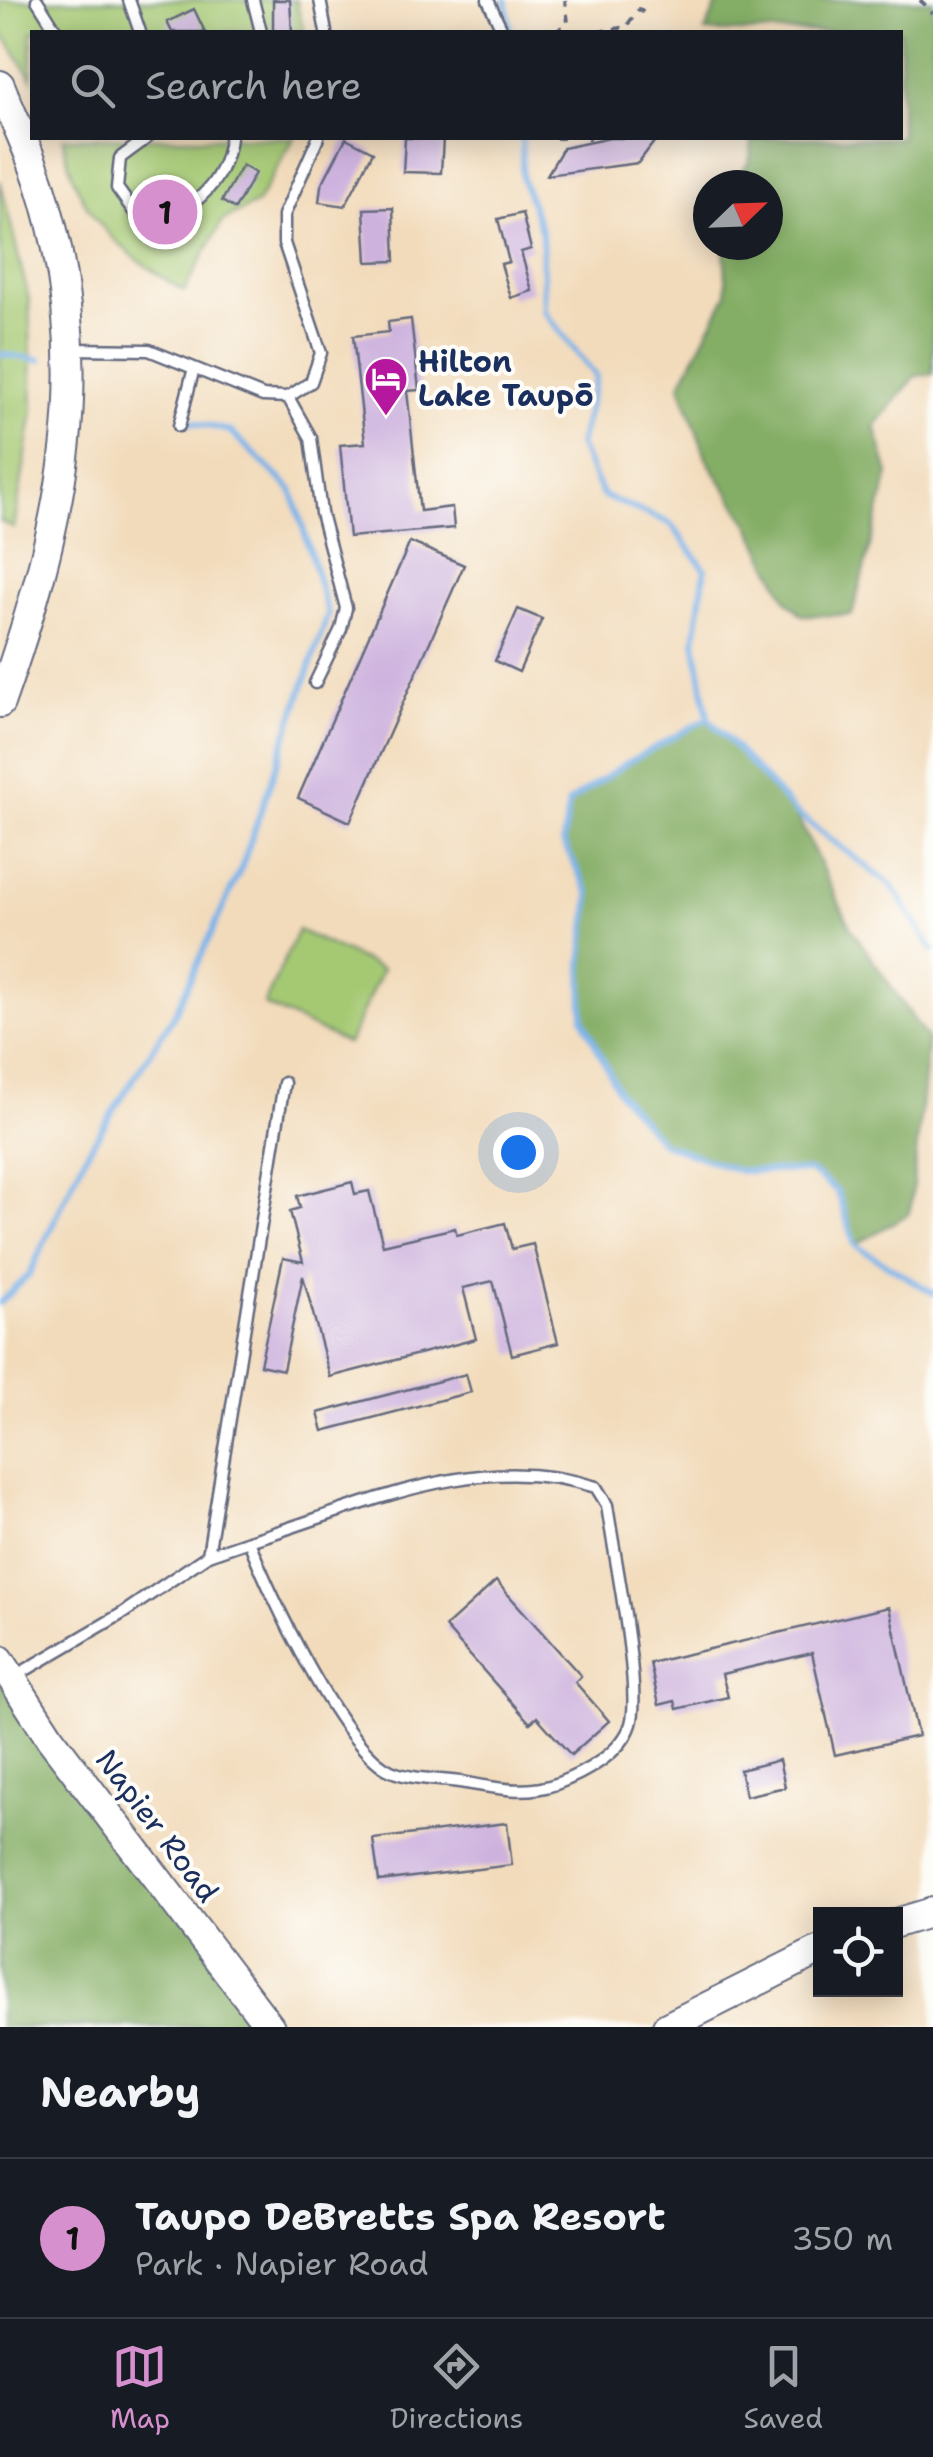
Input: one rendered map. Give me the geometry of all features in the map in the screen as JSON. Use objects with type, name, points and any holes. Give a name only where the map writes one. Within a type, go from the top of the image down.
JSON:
[{"type":"main road","points":[[0,85],[49,218],[68,349],[68,437],[56,526],[0,703]]},
{"type":"main road","name":"Napier Road","points":[[5,1669],[50,1738],[270,2027]]},
{"type":"main road","points":[[903,1921],[933,1912]]},
{"type":"main road","points":[[667,2027],[813,1954]]},
{"type":"main road","points":[[242,1990],[282,2027]]},
{"type":"lane","points":[[37,0],[55,30]]},
{"type":"lane","points":[[129,0],[139,30]]},
{"type":"lane","points":[[253,0],[260,30]]},
{"type":"lane","points":[[320,0],[326,30]]},
{"type":"lane","points":[[488,0],[502,30]]},
{"type":"lane","points":[[144,140],[120,158],[117,188],[140,220],[165,220],[190,207],[217,177],[228,156],[230,140]]},
{"type":"lane","points":[[68,349],[149,350],[262,396],[288,397],[311,382],[320,353],[284,243],[284,215],[317,140]]},
{"type":"lane","points":[[178,426],[194,368]]},
{"type":"lane","points":[[288,397],[312,438],[321,513],[346,608],[342,629],[315,683]]},
{"type":"lane","points":[[208,1554],[284,1083]]},
{"type":"lane","points":[[5,1669],[123,1613],[208,1554],[249,1540],[414,1485],[474,1474],[562,1477],[596,1487],[607,1505],[630,1668],[631,1723],[619,1744],[588,1770],[540,1789],[514,1791],[390,1771],[353,1736],[332,1707],[249,1540]]},
{"type":"path","points":[[558,30],[568,22],[565,0]]},
{"type":"path","points":[[920,0],[933,13]]},
{"type":"path","points":[[609,30],[626,27],[639,10],[644,13]]},
{"type":"path","points":[[626,27],[630,30]]},
{"type":"green space","points":[[0,0],[296,0],[304,30],[30,30],[30,76],[0,29]]},
{"type":"green space","points":[[719,0],[933,0],[933,374],[916,376],[875,426],[889,474],[852,615],[802,615],[787,601],[749,524],[707,460],[680,385],[727,294],[725,260],[783,260],[783,170],[742,170],[749,162],[753,140],[903,140],[903,30],[706,30]]},
{"type":"green space","points":[[63,140],[293,140],[257,203],[223,220],[184,291],[139,261],[104,229],[78,189]]},
{"type":"green space","points":[[0,180],[29,300],[33,411],[14,528],[0,521]]},
{"type":"green space","points":[[708,718],[795,812],[851,928],[928,1040],[910,1213],[855,1245],[837,1191],[810,1171],[739,1171],[662,1143],[619,1093],[583,1018],[582,962],[590,894],[563,842],[569,802],[625,764]]},
{"type":"green space","points":[[298,930],[382,969],[348,1044],[264,1005]]},
{"type":"green space","points":[[0,1661],[270,2027],[0,2027]]},
{"type":"building","points":[[273,0],[290,0],[292,30],[273,30]]},
{"type":"building","points":[[194,9],[204,30],[171,30],[167,22]]},
{"type":"building","points":[[345,140],[373,152],[345,206],[319,202],[321,186]]},
{"type":"building","points":[[405,140],[443,140],[441,173],[403,172]]},
{"type":"building","points":[[601,140],[655,140],[638,163],[547,175],[563,148]]},
{"type":"building","points":[[242,165],[255,173],[235,209],[222,201]]},
{"type":"building","points":[[393,208],[395,261],[367,262],[364,209]]},
{"type":"building","points":[[522,213],[531,249],[521,252],[532,291],[511,298],[501,264],[509,262],[498,219]]},
{"type":"building","name":"Hilton Lake Taupō","points":[[411,319],[419,390],[407,391],[420,511],[452,507],[454,528],[349,537],[340,445],[365,443],[353,336],[389,332],[388,322]]},
{"type":"building","points":[[410,542],[464,565],[350,822],[298,798]]},
{"type":"building","points":[[518,609],[542,619],[519,672],[495,661]]},
{"type":"building","points":[[352,1182],[355,1194],[369,1191],[383,1245],[455,1228],[457,1235],[505,1223],[512,1249],[533,1244],[558,1343],[512,1355],[493,1281],[463,1288],[476,1339],[330,1377],[303,1276],[283,1370],[260,1365],[283,1258],[303,1262],[290,1211],[300,1208],[297,1196]]},
{"type":"building","points":[[466,1374],[471,1392],[323,1431],[318,1413]]},
{"type":"building","points":[[496,1581],[581,1676],[575,1682],[609,1721],[571,1755],[537,1717],[530,1723],[445,1627]]},
{"type":"building","points":[[889,1607],[918,1736],[835,1755],[812,1653],[722,1674],[728,1697],[677,1709],[675,1701],[659,1705],[650,1663]]},
{"type":"building","points":[[779,1760],[785,1787],[746,1796],[740,1770]]},
{"type":"building","points":[[507,1823],[512,1865],[379,1881],[373,1839]]},
{"type":"waterway","points":[[506,0],[511,30]]},
{"type":"waterway","points":[[522,140],[522,179],[542,233],[544,311],[596,377],[579,445],[603,496],[670,523],[705,569],[695,641],[708,718],[795,812],[893,887],[933,950]]},
{"type":"waterway","points":[[0,354],[40,360]]},
{"type":"waterway","points":[[0,1303],[29,1275],[85,1156],[175,1013],[242,866],[328,614],[292,490],[230,431],[187,421]]},
{"type":"waterway","points":[[708,718],[625,764],[569,802],[563,842],[590,894],[582,962],[583,1018],[619,1093],[662,1143],[739,1171],[810,1171],[837,1191],[855,1245],[933,1293]]},
{"type":"place","name":"Taupo DeBretts Spa Resort","points":[[165,212]]},
{"type":"place","name":"Hilton Lake Taupō","points":[[386,417]]}]
